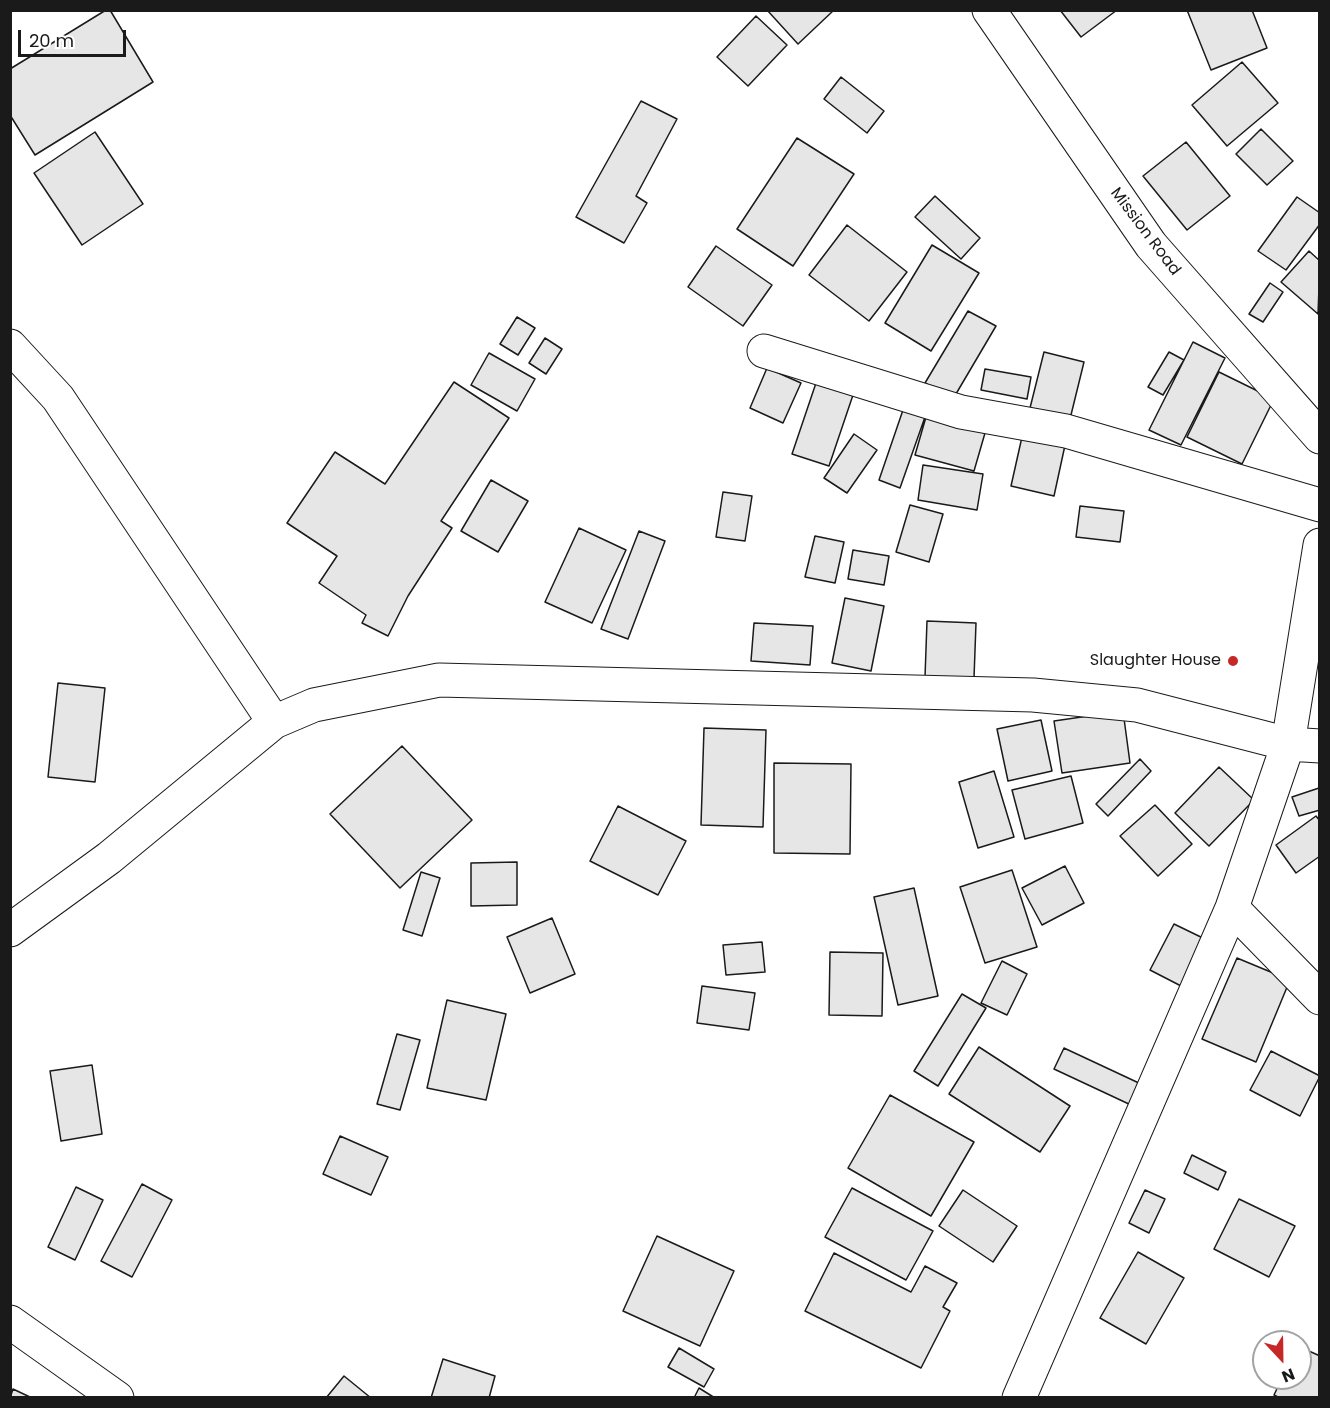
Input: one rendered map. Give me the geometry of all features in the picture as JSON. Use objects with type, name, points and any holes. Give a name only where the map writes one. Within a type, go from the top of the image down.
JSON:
[{"type":"street","name":"Mission Road","points":[[989,10],[1150,245],[1320,437]]},
{"type":"street","points":[[10,345],[58,398],[274,723]]},
{"type":"street","points":[[764,351],[961,412],[1066,431],[1320,506]]},
{"type":"street","points":[[1019,1398],[1304,745],[1320,545]]},
{"type":"street","points":[[10,930],[109,858],[274,723],[315,705],[439,680],[1033,695],[1137,705],[1304,745]]},
{"type":"street","points":[[1233,908],[1320,998]]},
{"type":"street","points":[[10,1322],[117,1398]]},
{"type":"building","points":[[106,10],[110,10],[153,82],[35,155],[10,115],[10,69]]},
{"type":"building","points":[[767,10],[834,10],[798,44]]},
{"type":"building","points":[[1060,10],[1117,10],[1081,37]]},
{"type":"building","points":[[1187,10],[1252,10],[1267,48],[1211,70]]},
{"type":"building","points":[[756,16],[787,45],[748,86],[717,57]]},
{"type":"building","points":[[1242,62],[1278,103],[1227,146],[1192,105]]},
{"type":"building","points":[[841,77],[884,111],[867,133],[824,99]]},
{"type":"building","points":[[641,101],[677,119],[636,196],[647,203],[624,243],[576,217]]},
{"type":"building","points":[[1261,129],[1293,161],[1267,185],[1236,154]]},
{"type":"building","points":[[95,132],[143,204],[82,245],[34,173]]},
{"type":"building","points":[[797,138],[854,174],[793,266],[737,229]]},
{"type":"building","points":[[1186,142],[1230,196],[1187,230],[1143,176]]},
{"type":"building","points":[[935,196],[980,238],[961,259],[915,217]]},
{"type":"building","points":[[1297,197],[1320,213],[1320,224],[1286,270],[1258,251]]},
{"type":"building","points":[[847,225],[907,272],[869,321],[809,275]]},
{"type":"building","points":[[932,245],[979,273],[931,351],[885,323]]},
{"type":"building","points":[[716,246],[772,285],[743,326],[688,287]]},
{"type":"building","points":[[1309,251],[1320,261],[1318,314],[1281,282]]},
{"type":"building","points":[[1270,283],[1283,292],[1263,322],[1249,314]]},
{"type":"building","points":[[968,311],[996,326],[953,399],[925,383]]},
{"type":"building","points":[[517,317],[535,328],[518,355],[500,344]]},
{"type":"building","points":[[545,338],[562,349],[546,374],[529,363]]},
{"type":"building","points":[[1193,342],[1225,358],[1181,445],[1149,430]]},
{"type":"building","points":[[1044,352],[1084,362],[1070,419],[1030,408]]},
{"type":"building","points":[[1169,352],[1184,360],[1163,395],[1148,387]]},
{"type":"building","points":[[489,353],[535,379],[517,411],[471,385]]},
{"type":"building","points":[[767,368],[801,383],[783,423],[750,408]]},
{"type":"building","points":[[985,369],[1031,377],[1027,399],[981,390]]},
{"type":"building","points":[[1219,372],[1274,399],[1242,464],[1187,437]]},
{"type":"building","points":[[454,382],[509,418],[441,521],[452,528],[408,596],[388,636],[362,623],[366,615],[319,583],[337,556],[287,523],[335,452],[385,484]]},
{"type":"building","points":[[816,383],[853,395],[829,466],[792,454]]},
{"type":"building","points":[[903,410],[925,417],[900,488],[879,480]]},
{"type":"building","points":[[926,417],[985,433],[974,471],[915,455]]},
{"type":"building","points":[[1024,428],[1067,436],[1054,496],[1011,486]]},
{"type":"building","points":[[854,434],[877,450],[847,493],[824,478]]},
{"type":"building","points":[[923,465],[983,474],[977,510],[918,500]]},
{"type":"building","points":[[491,480],[528,501],[498,552],[461,531]]},
{"type":"building","points":[[723,492],[752,496],[745,541],[716,537]]},
{"type":"building","points":[[910,505],[943,514],[929,562],[896,552]]},
{"type":"building","points":[[1080,506],[1124,511],[1120,542],[1076,537]]},
{"type":"building","points":[[579,528],[626,550],[592,623],[545,602]]},
{"type":"building","points":[[639,531],[665,541],[628,639],[601,629]]},
{"type":"building","points":[[815,536],[844,542],[835,583],[805,577]]},
{"type":"building","points":[[853,550],[889,556],[884,585],[848,579]]},
{"type":"building","points":[[845,598],[884,606],[871,671],[832,663]]},
{"type":"building","points":[[927,621],[976,623],[974,678],[925,677]]},
{"type":"building","points":[[754,623],[813,626],[810,665],[751,661]]},
{"type":"building","points":[[58,683],[105,688],[95,782],[48,777]]},
{"type":"building","points":[[1123,711],[1130,763],[1062,773],[1054,721]]},
{"type":"building","points":[[1041,720],[1052,771],[1008,781],[997,729]]},
{"type":"building","points":[[704,728],[766,730],[763,827],[701,825]]},
{"type":"building","points":[[402,746],[472,820],[400,888],[330,814]]},
{"type":"building","points":[[1140,759],[1151,771],[1108,816],[1096,804]]},
{"type":"building","points":[[774,763],[851,764],[850,854],[774,853]]},
{"type":"building","points":[[1219,767],[1254,800],[1209,846],[1175,813]]},
{"type":"building","points":[[994,771],[1014,837],[978,848],[959,782]]},
{"type":"building","points":[[1071,776],[1083,823],[1025,839],[1012,790]]},
{"type":"building","points":[[1319,788],[1320,810],[1299,816],[1292,797]]},
{"type":"building","points":[[1155,805],[1192,844],[1158,876],[1120,836]]},
{"type":"building","points":[[618,806],[686,841],[658,895],[590,861]]},
{"type":"building","points":[[1316,816],[1320,821],[1320,856],[1296,873],[1276,845]]},
{"type":"building","points":[[517,862],[517,905],[471,906],[471,863]]},
{"type":"building","points":[[1065,866],[1084,903],[1042,925],[1022,888]]},
{"type":"building","points":[[1012,870],[1037,947],[985,963],[960,887]]},
{"type":"building","points":[[421,872],[440,878],[422,936],[403,930]]},
{"type":"building","points":[[914,888],[938,996],[898,1005],[874,897]]},
{"type":"building","points":[[552,918],[575,974],[530,993],[507,937]]},
{"type":"building","points":[[1174,924],[1207,940],[1183,987],[1150,970]]},
{"type":"building","points":[[762,942],[765,972],[726,975],[723,945]]},
{"type":"building","points":[[830,952],[883,953],[882,1016],[829,1015]]},
{"type":"building","points":[[1237,958],[1290,980],[1256,1062],[1202,1039]]},
{"type":"building","points":[[1002,961],[1027,974],[1007,1015],[981,1003]]},
{"type":"building","points":[[702,986],[755,993],[749,1030],[697,1023]]},
{"type":"building","points":[[962,994],[986,1008],[938,1086],[914,1071]]},
{"type":"building","points":[[447,1000],[506,1014],[486,1100],[427,1088]]},
{"type":"building","points":[[397,1034],[420,1040],[400,1110],[377,1104]]},
{"type":"building","points":[[979,1047],[1070,1106],[1040,1152],[949,1094]]},
{"type":"building","points":[[1064,1048],[1141,1084],[1131,1105],[1054,1069]]},
{"type":"building","points":[[1271,1051],[1320,1076],[1300,1116],[1250,1090]]},
{"type":"building","points":[[92,1065],[102,1134],[61,1141],[50,1071]]},
{"type":"building","points":[[890,1095],[974,1142],[931,1216],[848,1168]]},
{"type":"building","points":[[340,1136],[388,1157],[371,1195],[323,1174]]},
{"type":"building","points":[[1192,1155],[1226,1172],[1218,1190],[1184,1173]]},
{"type":"building","points":[[142,1184],[172,1200],[132,1277],[101,1261]]},
{"type":"building","points":[[76,1187],[103,1200],[75,1260],[48,1247]]},
{"type":"building","points":[[852,1188],[933,1231],[906,1280],[825,1237]]},
{"type":"building","points":[[963,1190],[1017,1226],[993,1262],[939,1226]]},
{"type":"building","points":[[1145,1190],[1165,1199],[1149,1233],[1129,1223]]},
{"type":"building","points":[[1239,1199],[1295,1226],[1269,1277],[1214,1249]]},
{"type":"building","points":[[657,1236],[734,1271],[700,1346],[623,1311]]},
{"type":"building","points":[[1138,1252],[1184,1278],[1146,1344],[1100,1318]]},
{"type":"building","points":[[834,1253],[911,1292],[925,1266],[957,1283],[943,1307],[950,1311],[921,1368],[805,1311]]},
{"type":"building","points":[[679,1348],[714,1369],[704,1387],[668,1367]]},
{"type":"building","points":[[1312,1352],[1320,1356],[1320,1398],[1280,1398],[1274,1395],[1276,1390],[1312,1390]]},
{"type":"building","points":[[443,1359],[495,1376],[489,1398],[431,1398]]},
{"type":"building","points":[[344,1376],[371,1398],[326,1398]]},
{"type":"building","points":[[699,1388],[715,1398],[694,1398]]},
{"type":"building","points":[[13,1389],[32,1398],[10,1398]]},
{"type":"place","name":"Slaughter House","points":[[1233,661]]}]
